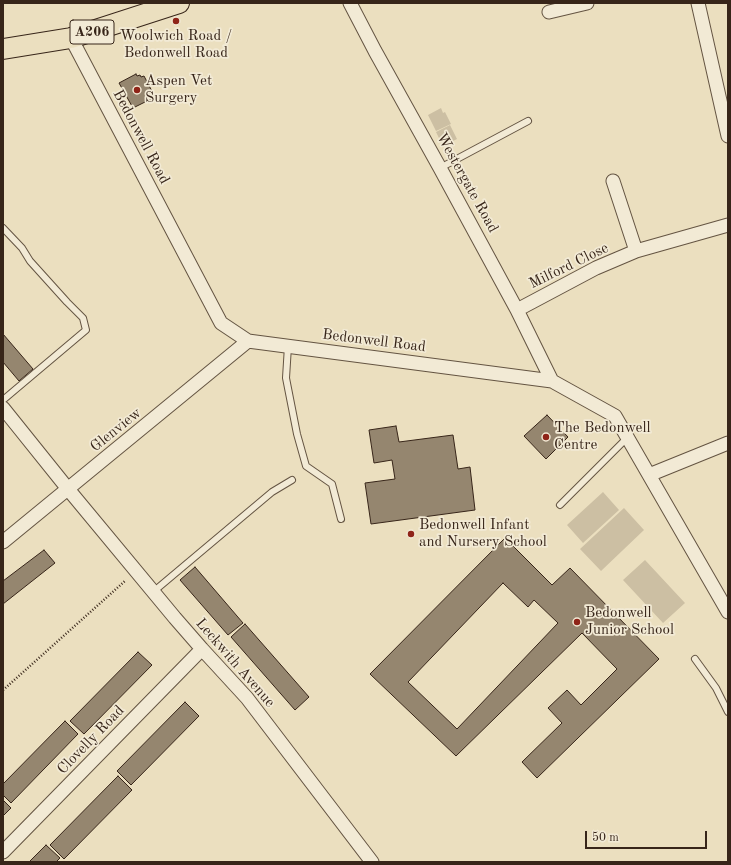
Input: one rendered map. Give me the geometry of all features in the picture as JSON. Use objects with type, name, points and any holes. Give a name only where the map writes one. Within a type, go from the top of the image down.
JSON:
[{"type":"main road","name":"A206","points":[[3,49],[72,38],[179,3]]},
{"type":"street","name":"Westergate Road","points":[[350,3],[516,310],[552,381]]},
{"type":"street","points":[[550,12],[587,3]]},
{"type":"street","points":[[698,3],[728,136]]},
{"type":"street","name":"Bedonwell Road","points":[[72,38],[221,323],[248,341],[552,381],[615,416],[728,612]]},
{"type":"street","points":[[613,181],[636,251]]},
{"type":"street","name":"Milford Close","points":[[516,310],[596,268],[636,251],[728,225]]},
{"type":"street","name":"Glenview","points":[[3,542],[248,341]]},
{"type":"street","name":"Leckwith Avenue","points":[[3,408],[153,592],[247,698],[372,862]]},
{"type":"street","points":[[649,475],[728,443]]},
{"type":"street","name":"Clovelly Road","points":[[3,852],[202,649]]},
{"type":"lane","points":[[440,168],[528,121]]},
{"type":"lane","points":[[3,228],[22,248],[30,261],[83,318],[86,330],[3,400]]},
{"type":"lane","points":[[288,346],[286,378],[297,434],[306,466],[332,484],[341,519]]},
{"type":"lane","points":[[560,505],[627,438]]},
{"type":"lane","points":[[153,592],[272,492],[292,480]]},
{"type":"lane","points":[[695,659],[716,688],[728,712]]},
{"type":"path","points":[[3,690],[136,571]]},
{"type":"shaded area","points":[[441,108],[443,113],[445,112],[451,124],[436,131],[428,115]]},
{"type":"shaded area","points":[[450,125],[457,139],[443,146],[436,132]]},
{"type":"shaded area","points":[[603,492],[619,510],[583,543],[567,525]]},
{"type":"shaded area","points":[[624,508],[644,530],[601,571],[580,549]]},
{"type":"shaded area","points":[[645,560],[685,603],[663,623],[623,580]]},
{"type":"building","name":"Aspen Vet Surgery","points":[[136,74],[137,76],[140,75],[141,77],[144,76],[155,97],[133,108],[119,83]]},
{"type":"building","points":[[3,334],[33,369],[19,381],[3,362]]},
{"type":"building","name":"The Bedonwell Centre","points":[[547,415],[568,437],[546,459],[524,436]]},
{"type":"building","points":[[396,426],[399,442],[453,435],[458,469],[470,467],[475,510],[371,524],[365,483],[395,479],[392,460],[374,463],[369,430]]},
{"type":"building","points":[[505,538],[552,585],[570,568],[659,659],[537,778],[522,762],[562,723],[548,708],[567,690],[581,705],[617,669],[582,633],[456,756],[370,674]],"holes":[[[503,583],[528,607],[534,600],[558,623],[457,729],[408,682]]]},
{"type":"building","points":[[44,550],[55,563],[3,604],[3,581]]},
{"type":"building","points":[[195,567],[243,623],[228,635],[180,580]]},
{"type":"building","points":[[245,624],[309,697],[295,710],[231,637]]},
{"type":"building","points":[[138,652],[152,665],[84,734],[70,721]]},
{"type":"building","points":[[185,702],[199,716],[131,785],[117,771]]},
{"type":"building","points":[[65,721],[78,734],[11,803],[3,795],[3,784]]},
{"type":"building","points":[[118,776],[132,790],[64,859],[50,845]]},
{"type":"building","points":[[3,800],[11,808],[3,816]]},
{"type":"building","points":[[46,845],[60,858],[56,862],[29,862]]},
{"type":"place","name":"Woolwich Road / Bedonwell Road","points":[[176,21]]},
{"type":"place","name":"Aspen Vet Surgery","points":[[137,90]]},
{"type":"place","name":"The Bedonwell Centre","points":[[546,437]]},
{"type":"place","name":"Bedonwell Infant and Nursery School","points":[[411,534]]},
{"type":"place","name":"Bedonwell Junior School","points":[[577,622]]}]
